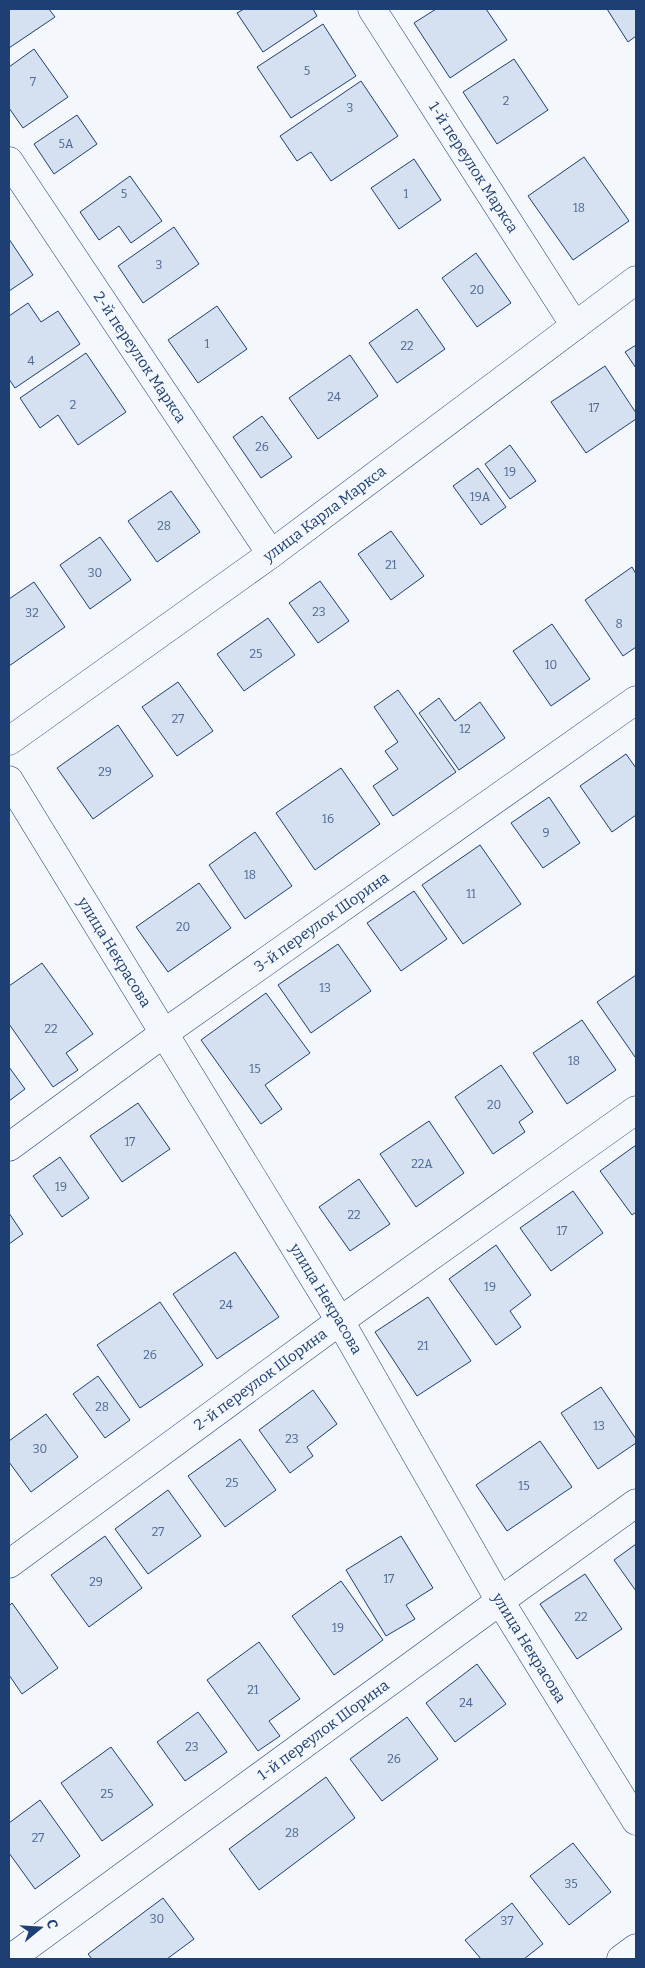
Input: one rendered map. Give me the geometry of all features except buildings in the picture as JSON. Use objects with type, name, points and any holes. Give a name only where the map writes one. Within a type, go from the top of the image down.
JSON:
[{"type":"street","name":"1-й переулок Маркса","points":[[372,9],[575,326]]},
{"type":"street","name":"2-й переулок Маркса","points":[[9,161],[270,554]]},
{"type":"street","name":"улица Карла Маркса","points":[[9,741],[270,554],[636,280]]},
{"type":"street","name":"3-й переулок Шорина","points":[[9,1147],[163,1034],[636,700]]},
{"type":"street","name":"улица Некрасова","points":[[9,780],[340,1321],[500,1600],[636,1821]]},
{"type":"street","name":"2-й переулок Шорина","points":[[9,1564],[340,1321],[636,1110]]},
{"type":"street","name":"1-й переулок Шорина","points":[[10,1959],[500,1600],[636,1503]]},
{"type":"street","points":[[621,1959],[636,1948]]}]
